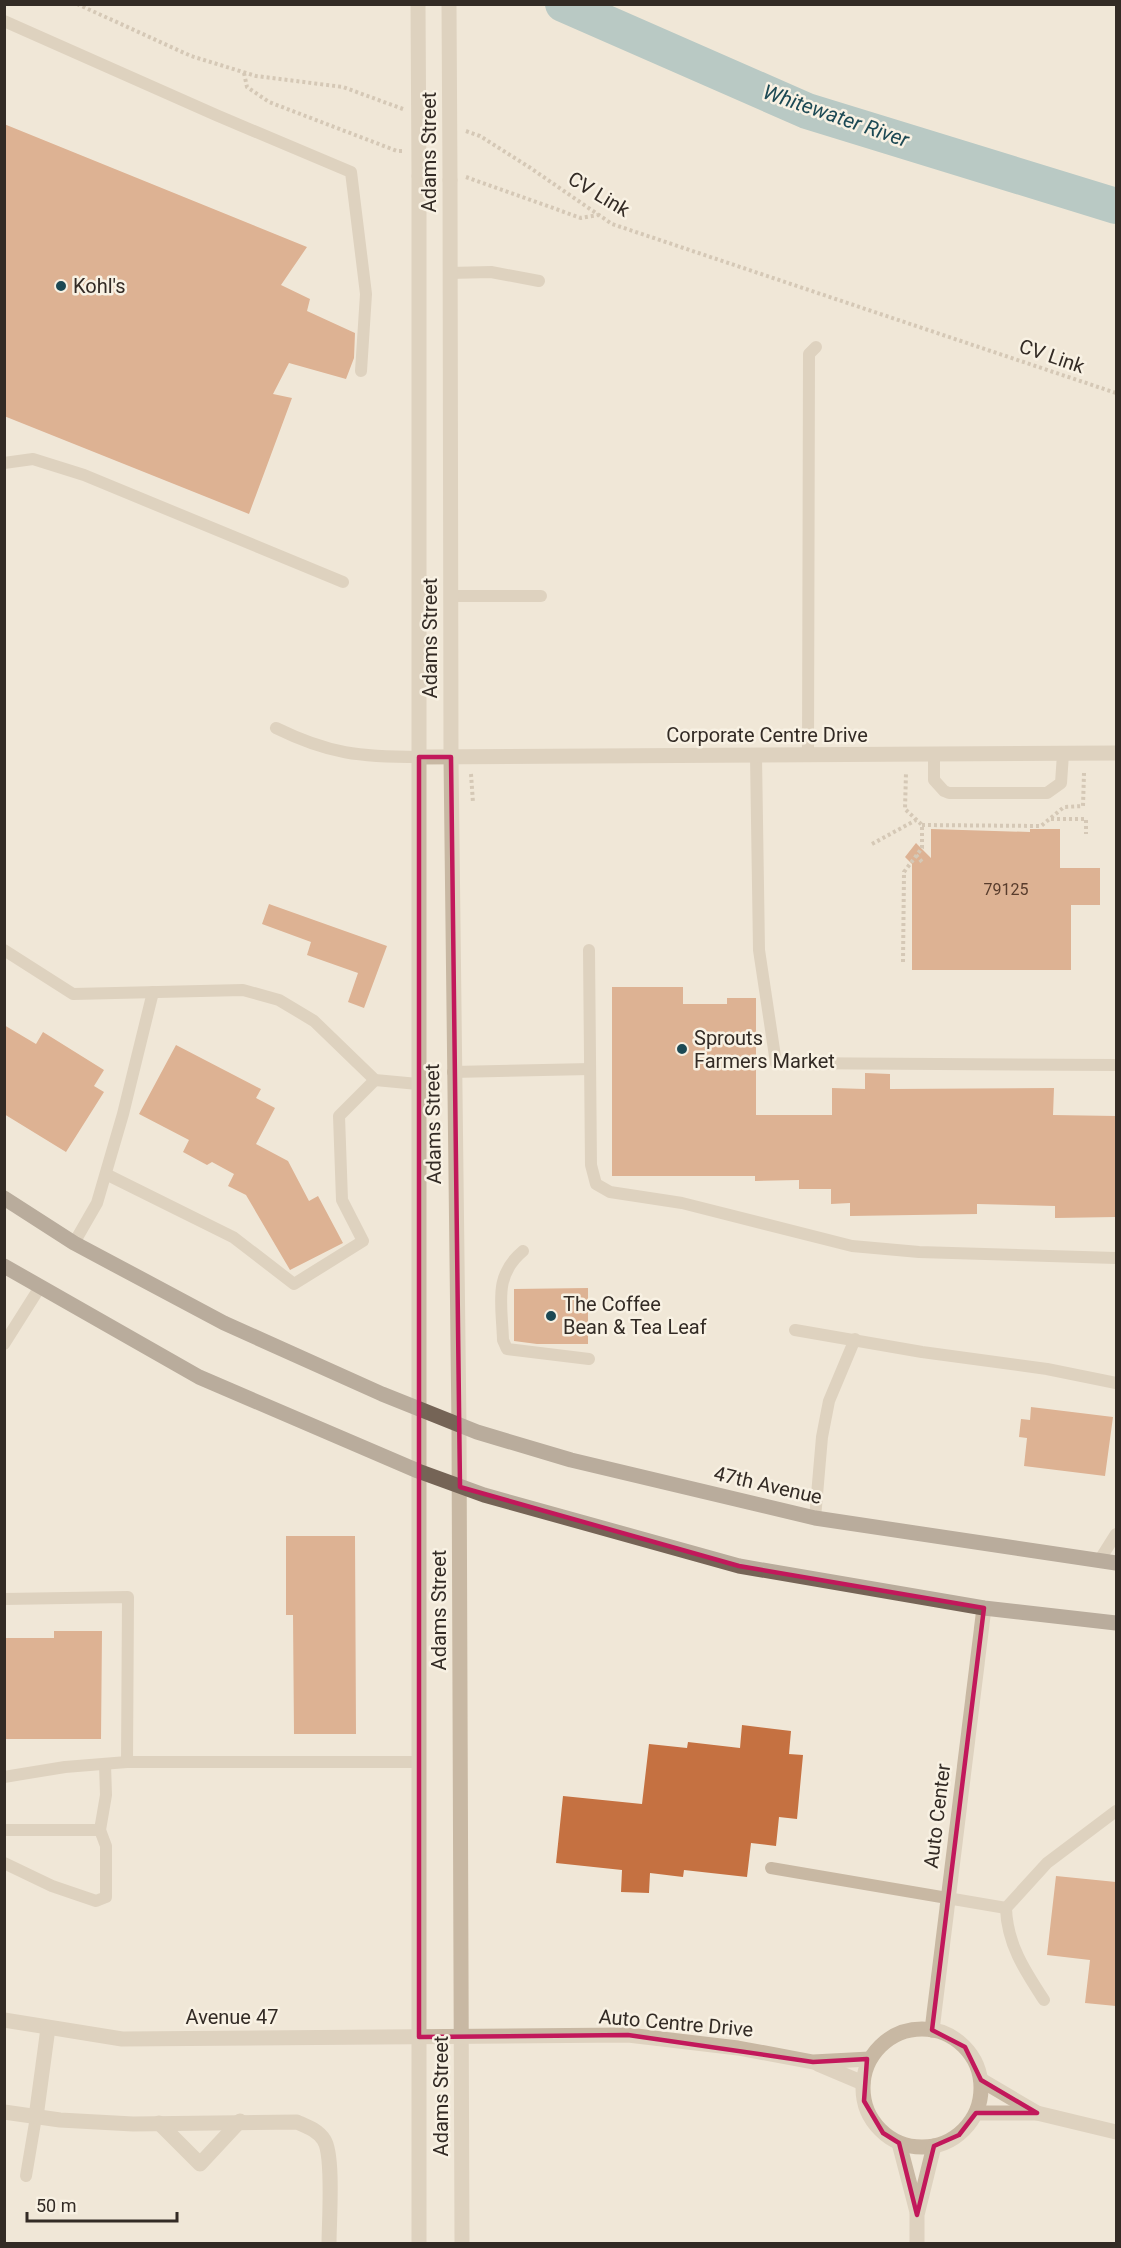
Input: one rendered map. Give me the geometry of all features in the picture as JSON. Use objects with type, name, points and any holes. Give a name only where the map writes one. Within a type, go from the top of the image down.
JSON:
[{"type":"main road","name":"47th Avenue","points":[[4,1198],[74,1243],[224,1323],[459,1426],[571,1460],[815,1518],[1116,1563]]},
{"type":"main road","points":[[4,1266],[199,1377],[460,1487],[739,1566],[984,1608],[1116,1623]]},
{"type":"street","name":"Adams Street","points":[[418,4],[419,2244]]},
{"type":"street","name":"Adams Street","points":[[449,4],[453,1072],[460,1487],[462,2244]]},
{"type":"street","name":"Corporate Centre Drive","points":[[419,757],[1116,753]]},
{"type":"street","name":"Auto Center","points":[[932,2030],[984,1608]]},
{"type":"street","name":"Avenue 47","points":[[4,2020],[122,2039],[462,2037]]},
{"type":"street","points":[[36,2117],[48,2028]]},
{"type":"street","points":[[914,2029],[932,2030],[950,2036],[965,2047],[975,2062],[981,2080],[981,2097],[976,2113],[959,2135],[934,2146],[916,2147],[899,2143],[883,2133],[871,2118],[864,2101],[863,2083],[870,2059],[882,2044],[897,2034],[914,2029]]},
{"type":"street","name":"Auto Centre Drive","points":[[462,2037],[628,2035],[738,2048],[813,2062],[863,2083]]},
{"type":"street","name":"Auto Centre Drive","points":[[813,2062],[870,2059]]},
{"type":"street","points":[[981,2080],[1036,2112]]},
{"type":"street","points":[[4,2112],[70,2121],[297,2122],[314,2130],[324,2140],[329,2156],[329,2244]]},
{"type":"street","points":[[976,2113],[1036,2112],[1116,2132]]},
{"type":"street","points":[[159,2123],[200,2164],[240,2121]]},
{"type":"street","points":[[899,2143],[917,2215]]},
{"type":"street","points":[[917,2244],[917,2215],[934,2146]]},
{"type":"lane","points":[[4,21],[351,172],[366,294],[361,371]]},
{"type":"lane","points":[[449,273],[491,273],[539,281]]},
{"type":"lane","points":[[808,755],[809,354],[816,347]]},
{"type":"lane","points":[[4,463],[33,459],[84,475],[343,582]]},
{"type":"lane","points":[[451,596],[541,596]]},
{"type":"lane","points":[[276,728],[310,745],[348,754],[419,757]]},
{"type":"lane","points":[[934,754],[934,780],[949,793],[1047,793],[1061,783],[1063,754]]},
{"type":"lane","points":[[756,756],[759,950],[776,1063],[1116,1065]]},
{"type":"lane","points":[[4,950],[73,994],[243,990],[279,1000],[314,1021],[375,1080],[418,1084]]},
{"type":"lane","points":[[589,950],[592,1175],[596,1184],[610,1192],[682,1203],[871,1249],[1116,1258]]},
{"type":"lane","points":[[74,1243],[97,1203],[153,992]]},
{"type":"lane","points":[[453,1072],[590,1069]]},
{"type":"lane","points":[[106,1174],[232,1237],[294,1284],[363,1241],[342,1200],[339,1116],[375,1080]]},
{"type":"lane","points":[[523,1251],[510,1262],[501,1281],[503,1340],[507,1348],[589,1359]]},
{"type":"lane","points":[[4,1344],[39,1287]]},
{"type":"lane","points":[[795,1330],[922,1352],[1047,1369],[1116,1383]]},
{"type":"lane","points":[[815,1518],[822,1437],[829,1401],[855,1339]]},
{"type":"lane","points":[[1099,1561],[1116,1534]]},
{"type":"lane","points":[[4,1599],[128,1598],[127,1762]]},
{"type":"lane","points":[[4,1777],[127,1762],[419,1762]]},
{"type":"lane","points":[[4,1863],[52,1886],[96,1901],[106,1896],[108,1877],[106,1846],[99,1830],[106,1796],[105,1764]]},
{"type":"lane","points":[[1044,2000],[1014,1948],[1006,1928],[1006,1908],[1047,1863],[1116,1811]]},
{"type":"lane","points":[[4,1830],[99,1830]]},
{"type":"lane","points":[[771,1868],[948,1900],[1006,1908]]},
{"type":"lane","points":[[26,2176],[36,2117]]},
{"type":"path","points":[[77,4],[191,56],[256,76],[343,87],[406,110]]},
{"type":"path","points":[[243,72],[247,87],[269,102],[397,151],[419,151]]},
{"type":"path","name":"CV Link","points":[[459,129],[480,136],[612,224],[1116,393]]},
{"type":"path","points":[[450,179],[466,177],[581,218],[599,215]]},
{"type":"path","points":[[906,773],[906,809],[922,825],[1041,826],[1064,807],[1083,806],[1083,773]]},
{"type":"path","points":[[872,844],[916,819]]},
{"type":"path","points":[[1050,819],[1086,819],[1086,834]]},
{"type":"path","points":[[903,962],[904,872],[922,848],[922,825]]},
{"type":"path","points":[[916,855],[922,862]]},
{"type":"highlighted area","points":[[419,757],[451,757],[460,1487],[739,1566],[984,1608],[932,2030],[965,2047],[981,2080],[1037,2113],[976,2113],[959,2135],[934,2146],[917,2215],[899,2143],[883,2133],[864,2101],[867,2059],[813,2062],[628,2035],[419,2037]]},
{"type":"building","points":[[4,124],[307,247],[281,285],[310,299],[307,311],[355,333],[354,358],[346,379],[289,363],[273,394],[292,398],[249,514],[4,416]]},
{"type":"building","points":[[931,829],[1030,832],[1030,829],[1060,829],[1060,868],[1100,868],[1100,905],[1071,905],[1071,970],[912,970],[912,864],[905,857],[916,843],[931,858]]},
{"type":"building","points":[[269,904],[387,946],[364,1008],[348,1002],[358,973],[307,955],[311,942],[262,924]]},
{"type":"building","points":[[612,987],[683,987],[683,1004],[727,1004],[727,998],[756,998],[756,1115],[832,1115],[832,1088],[865,1089],[865,1073],[890,1074],[890,1089],[1054,1088],[1053,1115],[1116,1116],[1116,1217],[1055,1218],[1055,1206],[977,1204],[977,1214],[850,1216],[850,1203],[831,1204],[831,1189],[799,1189],[799,1180],[755,1181],[755,1176],[612,1176]]},
{"type":"building","points":[[4,1025],[36,1044],[43,1032],[104,1070],[94,1086],[104,1092],[66,1152],[4,1114]]},
{"type":"building","points":[[176,1045],[261,1089],[256,1098],[275,1108],[256,1144],[288,1161],[309,1201],[318,1196],[343,1243],[290,1270],[246,1195],[228,1186],[234,1174],[212,1162],[207,1165],[183,1152],[189,1140],[139,1114]]},
{"type":"building","name":"The Coffee Bean & Tea Leaf","points":[[588,1288],[588,1344],[537,1344],[514,1341],[514,1289]]},
{"type":"building","points":[[1031,1407],[1113,1417],[1105,1476],[1024,1466],[1027,1438],[1019,1437],[1021,1419],[1030,1420]]},
{"type":"building","points":[[286,1536],[355,1536],[356,1734],[294,1734],[293,1615],[286,1615]]},
{"type":"building","points":[[54,1631],[102,1631],[101,1739],[4,1739],[4,1638],[54,1638]]},
{"type":"building","points":[[742,1725],[791,1731],[789,1754],[803,1755],[797,1819],[779,1817],[776,1846],[751,1843],[747,1877],[684,1870],[683,1877],[650,1873],[649,1893],[621,1892],[622,1870],[556,1863],[563,1796],[642,1804],[649,1744],[687,1748],[688,1742],[740,1748]]},
{"type":"building","points":[[1056,1876],[1116,1882],[1116,2006],[1085,2003],[1090,1960],[1047,1955]]},
{"type":"waterway","name":"Whitewater River","points":[[563,4],[807,111],[1116,206]]},
{"type":"place","name":"Kohl's","points":[[61,286]]},
{"type":"place","name":"Sprouts Farmers Market","points":[[682,1049]]},
{"type":"place","name":"The Coffee Bean & Tea Leaf","points":[[551,1316]]}]
